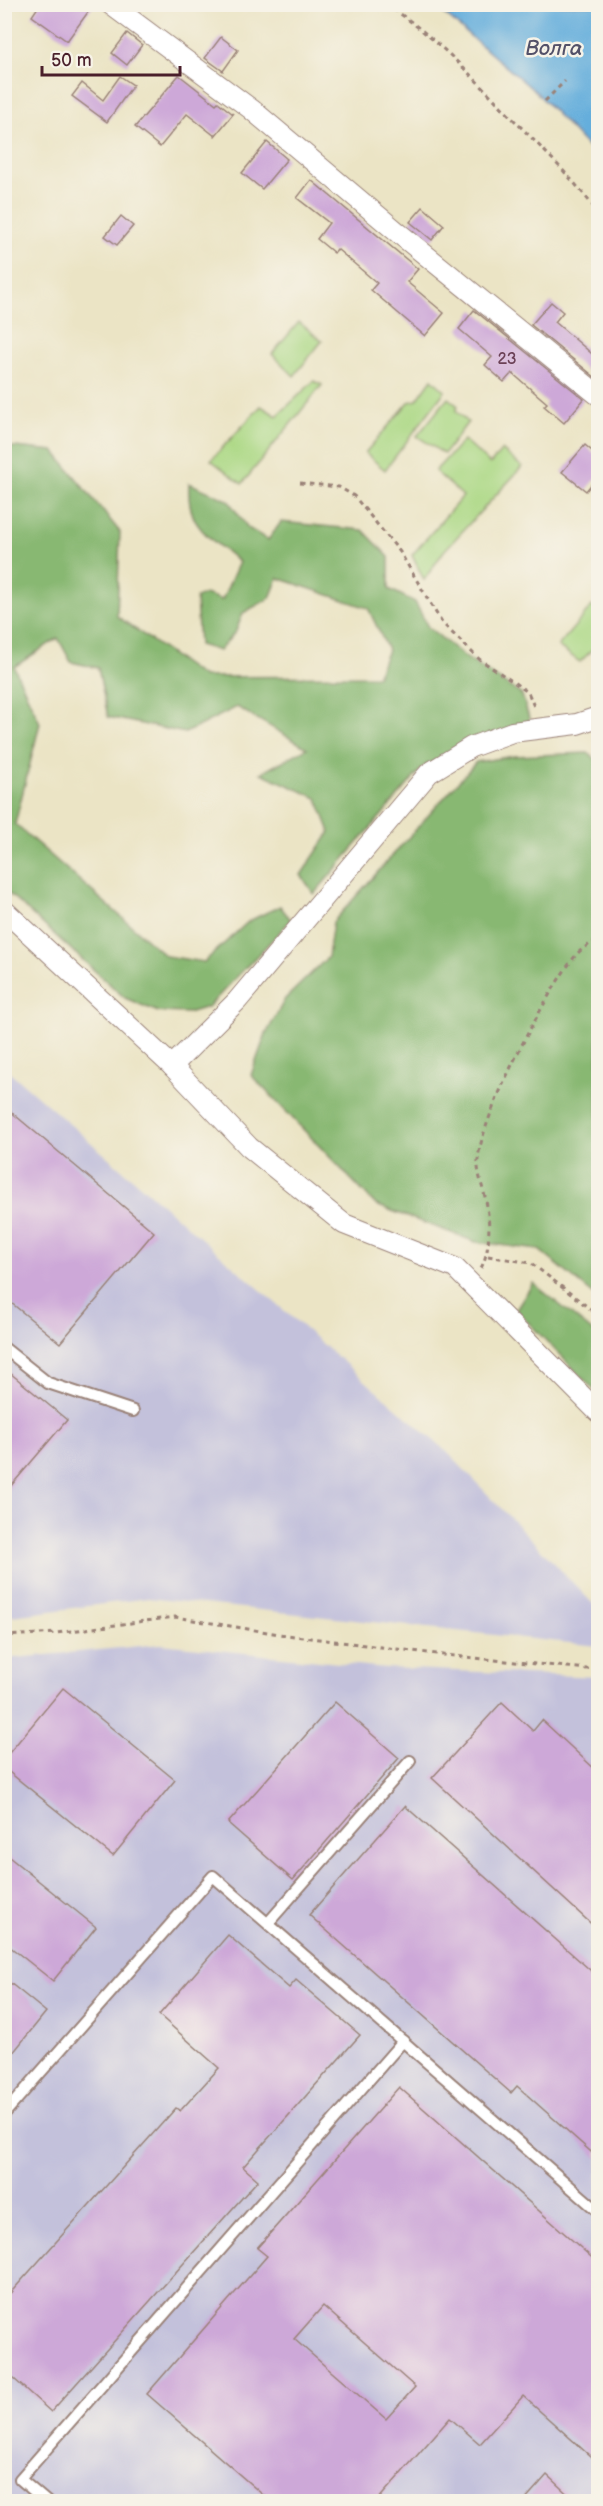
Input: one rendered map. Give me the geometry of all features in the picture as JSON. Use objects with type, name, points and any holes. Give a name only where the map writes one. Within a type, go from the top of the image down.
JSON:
[{"type":"street","points":[[110,4],[251,109],[396,231],[598,395]]},
{"type":"street","points":[[172,1066],[237,1001],[429,773],[471,747],[512,732],[577,724],[598,717]]},
{"type":"street","points":[[4,910],[172,1066],[249,1147],[344,1224],[455,1268],[598,1412]]},
{"type":"lane","points":[[4,1348],[48,1383],[133,1411]]},
{"type":"lane","points":[[268,1923],[410,1761]]},
{"type":"lane","points":[[4,2114],[213,1876],[598,2211]]},
{"type":"lane","points":[[46,2502],[20,2479],[403,2041]]},
{"type":"path","points":[[386,4],[413,21],[482,85],[580,186],[598,213]]},
{"type":"path","points":[[545,101],[565,81]]},
{"type":"path","points":[[300,483],[339,488],[354,496],[400,552],[442,623],[479,659],[528,692],[543,728]]},
{"type":"path","points":[[471,1285],[488,1256],[486,1203],[478,1164],[479,1152],[498,1096],[553,987],[578,953],[598,939]]},
{"type":"path","points":[[488,1256],[531,1263],[598,1316]]},
{"type":"path","points":[[4,1636],[56,1633],[175,1617],[279,1634],[444,1655],[598,1670]]},
{"type":"shaded area","points":[[4,1067],[447,1452],[598,1609],[598,1646],[148,1598],[5,1617]]},
{"type":"shaded area","points":[[161,1644],[385,1668],[598,1677],[598,2501],[5,2502],[5,1659]]},
{"type":"green space","points":[[299,322],[322,341],[294,376],[272,354]]},
{"type":"green space","points":[[432,379],[445,391],[385,470],[365,453],[409,402],[417,400]]},
{"type":"green space","points":[[314,381],[322,385],[242,484],[211,460],[261,406],[277,416]]},
{"type":"green space","points":[[448,398],[458,406],[456,411],[468,422],[444,454],[417,436]]},
{"type":"green space","points":[[464,440],[490,464],[502,450],[522,467],[444,551],[424,580],[412,555],[463,496],[435,471]]},
{"type":"green space","points":[[5,446],[54,451],[120,532],[117,616],[203,677],[377,676],[388,650],[368,608],[278,578],[270,598],[243,613],[236,631],[219,651],[199,645],[196,598],[205,594],[222,600],[239,562],[209,537],[195,521],[191,511],[189,483],[228,500],[248,528],[268,540],[281,522],[363,530],[389,557],[389,589],[415,602],[428,627],[465,657],[522,695],[531,725],[424,766],[314,894],[301,875],[330,832],[317,798],[261,773],[307,748],[237,707],[185,733],[108,717],[98,668],[71,662],[58,638],[14,667],[40,723],[15,824],[166,956],[204,962],[249,921],[280,906],[291,920],[208,1007],[188,1013],[158,1012],[125,998],[5,890]]},
{"type":"green space","points":[[592,606],[598,611],[598,644],[580,662],[558,646]]},
{"type":"green space","points":[[588,753],[598,761],[598,1298],[539,1250],[476,1242],[376,1205],[251,1075],[265,1036],[285,999],[328,957],[333,922],[476,762],[514,756]]},
{"type":"green space","points":[[533,1283],[598,1336],[598,1394],[516,1310]]},
{"type":"water","name":"Волга","points":[[434,5],[598,5],[598,158],[537,93]]},
{"type":"building","points":[[40,4],[94,4],[67,41],[32,16]]},
{"type":"building","points":[[127,33],[142,45],[127,65],[112,53]]},
{"type":"building","points":[[221,37],[238,50],[223,71],[205,58]]},
{"type":"building","points":[[179,75],[216,104],[218,102],[233,114],[215,136],[187,114],[160,147],[135,127]]},
{"type":"building","points":[[120,76],[133,85],[107,122],[72,96],[82,83],[103,100]]},
{"type":"building","points":[[267,142],[287,159],[262,189],[242,173]]},
{"type":"building","points":[[311,180],[418,269],[407,282],[444,313],[425,336],[371,290],[377,283],[337,249],[334,253],[317,239],[329,223],[297,198]]},
{"type":"building","points":[[423,207],[444,225],[432,240],[410,222]]},
{"type":"building","points":[[121,216],[133,226],[117,245],[105,236]]},
{"type":"building","points":[[551,302],[563,312],[555,322],[598,359],[596,378],[531,325]]},
{"type":"building","points":[[474,310],[584,399],[564,423],[544,406],[547,403],[512,373],[504,382],[485,365],[492,357],[459,329]]},
{"type":"building","points":[[585,445],[598,456],[598,476],[586,491],[562,472]]},
{"type":"building","points":[[4,1106],[154,1232],[60,1343],[4,1297]]},
{"type":"building","points":[[4,1368],[67,1420],[4,1494]]},
{"type":"building","points":[[63,1688],[175,1780],[113,1856],[4,1768],[4,1759]]},
{"type":"building","points":[[335,1702],[399,1758],[293,1880],[228,1823]]},
{"type":"building","points":[[502,1702],[533,1731],[542,1720],[598,1772],[598,1930],[432,1778]]},
{"type":"building","points":[[405,1806],[598,1977],[598,2158],[517,2086],[511,2093],[309,1915]]},
{"type":"building","points":[[4,1853],[96,1927],[53,1981],[4,1942]]},
{"type":"building","points":[[228,1935],[289,1988],[296,1980],[360,2035],[243,2167],[258,2180],[51,2412],[4,2370],[4,2300],[176,2108],[180,2111],[219,2068],[159,2015]]},
{"type":"building","points":[[4,1978],[46,2012],[4,2064]]},
{"type":"building","points":[[399,2087],[598,2263],[598,2463],[523,2396],[480,2444],[450,2418],[376,2502],[271,2502],[147,2394],[267,2256],[257,2248]],"holes":[[[323,2306],[415,2387],[386,2419],[294,2339]]]},
{"type":"building","points":[[547,2475],[576,2502],[523,2502]]}]
